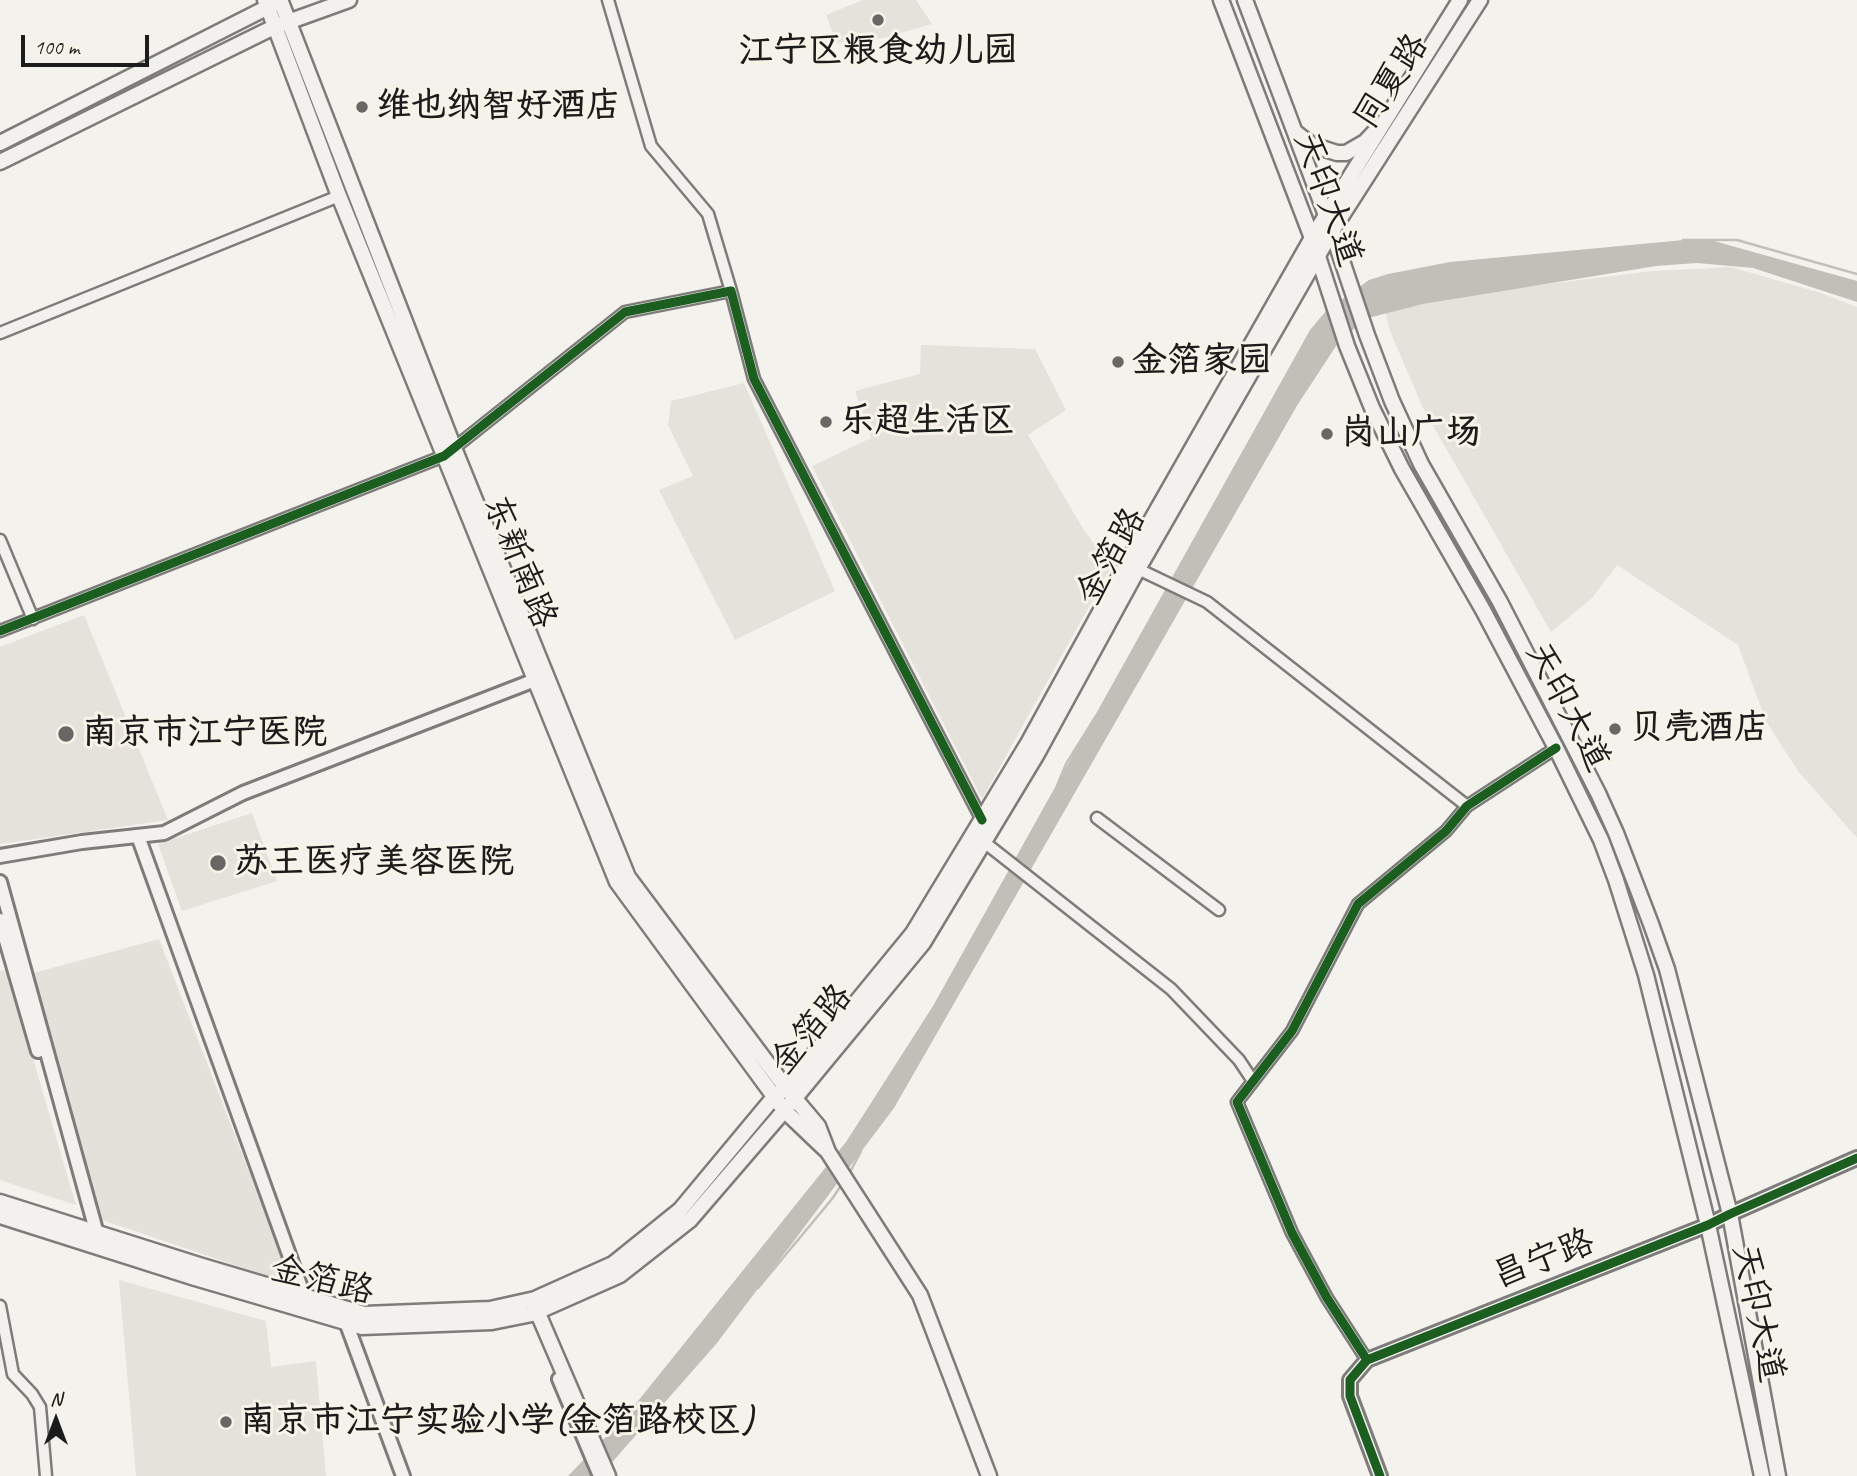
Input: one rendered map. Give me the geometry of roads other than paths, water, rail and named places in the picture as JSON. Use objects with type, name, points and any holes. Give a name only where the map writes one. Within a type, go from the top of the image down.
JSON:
[{"type":"main road","points":[[0,162],[274,27],[349,0]]},
{"type":"main road","name":"天印大道","points":[[1221,0],[1312,238],[1348,346],[1373,408],[1402,469],[1483,610],[1556,748],[1601,840],[1633,928],[1708,1226],[1762,1476]]},
{"type":"main road","name":"天印大道","points":[[1245,0],[1332,231],[1392,401],[1421,464],[1500,601],[1616,833],[1667,969],[1730,1214],[1778,1476]]},
{"type":"main road","name":"同夏路","points":[[1312,238],[1460,0]]},
{"type":"main road","name":"同夏路","points":[[1332,231],[1480,0]]},
{"type":"main road","points":[[0,143],[266,4],[283,1]]},
{"type":"main road","name":"东新南路","points":[[283,1],[288,22],[535,680],[617,883],[785,1094]]},
{"type":"main road","name":"东新南路","points":[[266,4],[339,196],[628,877],[785,1094]]},
{"type":"main road","points":[[1293,130],[1312,145],[1336,153],[1346,153],[1365,142],[1382,124]]},
{"type":"main road","name":"金箔路","points":[[0,1216],[95,1239],[364,1314],[534,1308],[613,1264],[680,1210],[923,943],[1037,754],[1138,569],[1332,231]]},
{"type":"main road","name":"金箔路","points":[[0,1202],[95,1239],[362,1327],[492,1322],[620,1275],[690,1220],[784,1111],[785,1094],[913,933],[1027,745],[1128,561],[1312,238]]},
{"type":"main road","points":[[785,1094],[818,1126],[828,1152],[920,1295],[989,1476]]},
{"type":"main road","points":[[784,1111],[828,1152]]},
{"type":"main road","points":[[534,1308],[597,1460],[608,1476]]},
{"type":"street","points":[[608,0],[651,146],[708,214],[754,379],[982,820]]},
{"type":"street","points":[[0,333],[339,196]]},
{"type":"street","points":[[0,631],[449,452],[625,313],[731,290]]},
{"type":"street","points":[[0,540],[33,619]]},
{"type":"street","points":[[1138,569],[1207,602],[1468,806]]},
{"type":"street","points":[[0,856],[82,842],[164,833],[243,793],[535,680]]},
{"type":"street","points":[[1380,1476],[1350,1396],[1350,1380],[1367,1360],[1327,1298],[1292,1233],[1237,1102],[1292,1031],[1357,904],[1446,831],[1468,806],[1556,748]]},
{"type":"street","points":[[1097,818],[1219,910]]},
{"type":"street","points":[[138,836],[304,1296]]},
{"type":"street","points":[[984,842],[1171,989],[1239,1060],[1253,1081]]},
{"type":"street","points":[[0,882],[95,1239]]},
{"type":"street","points":[[0,920],[95,1239]]},
{"type":"street","name":"昌宁路","points":[[1367,1360],[1708,1226],[1857,1158]]},
{"type":"street","points":[[0,1306],[13,1374],[40,1407],[46,1476]]},
{"type":"street","points":[[346,1322],[403,1476]]},
{"type":"street","points":[[597,1460],[600,1476]]},
{"type":"waterway","points":[[1683,240],[1737,240],[1857,274]]},
{"type":"waterway","points":[[1057,786],[1066,764],[1096,716]]},
{"type":"waterway","points":[[848,1176],[861,1151]]},
{"type":"waterway","points":[[758,1288],[842,1184]]},
{"type":"place","name":"江宁区粮食幼儿园","points":[[878,20]]},
{"type":"place","name":"维也纳智好酒店","points":[[362,107]]},
{"type":"place","name":"金箔家园","points":[[1118,362]]},
{"type":"place","name":"乐超生活区","points":[[826,422]]},
{"type":"place","name":"岗山广场","points":[[1327,434]]},
{"type":"place","name":"贝壳酒店","points":[[1615,729]]},
{"type":"place","name":"南京市江宁医院","points":[[66,734]]},
{"type":"place","name":"苏王医疗美容医院","points":[[218,863]]},
{"type":"place","name":"南京市江宁实验小学(金箔路校区)","points":[[226,1422]]}]
